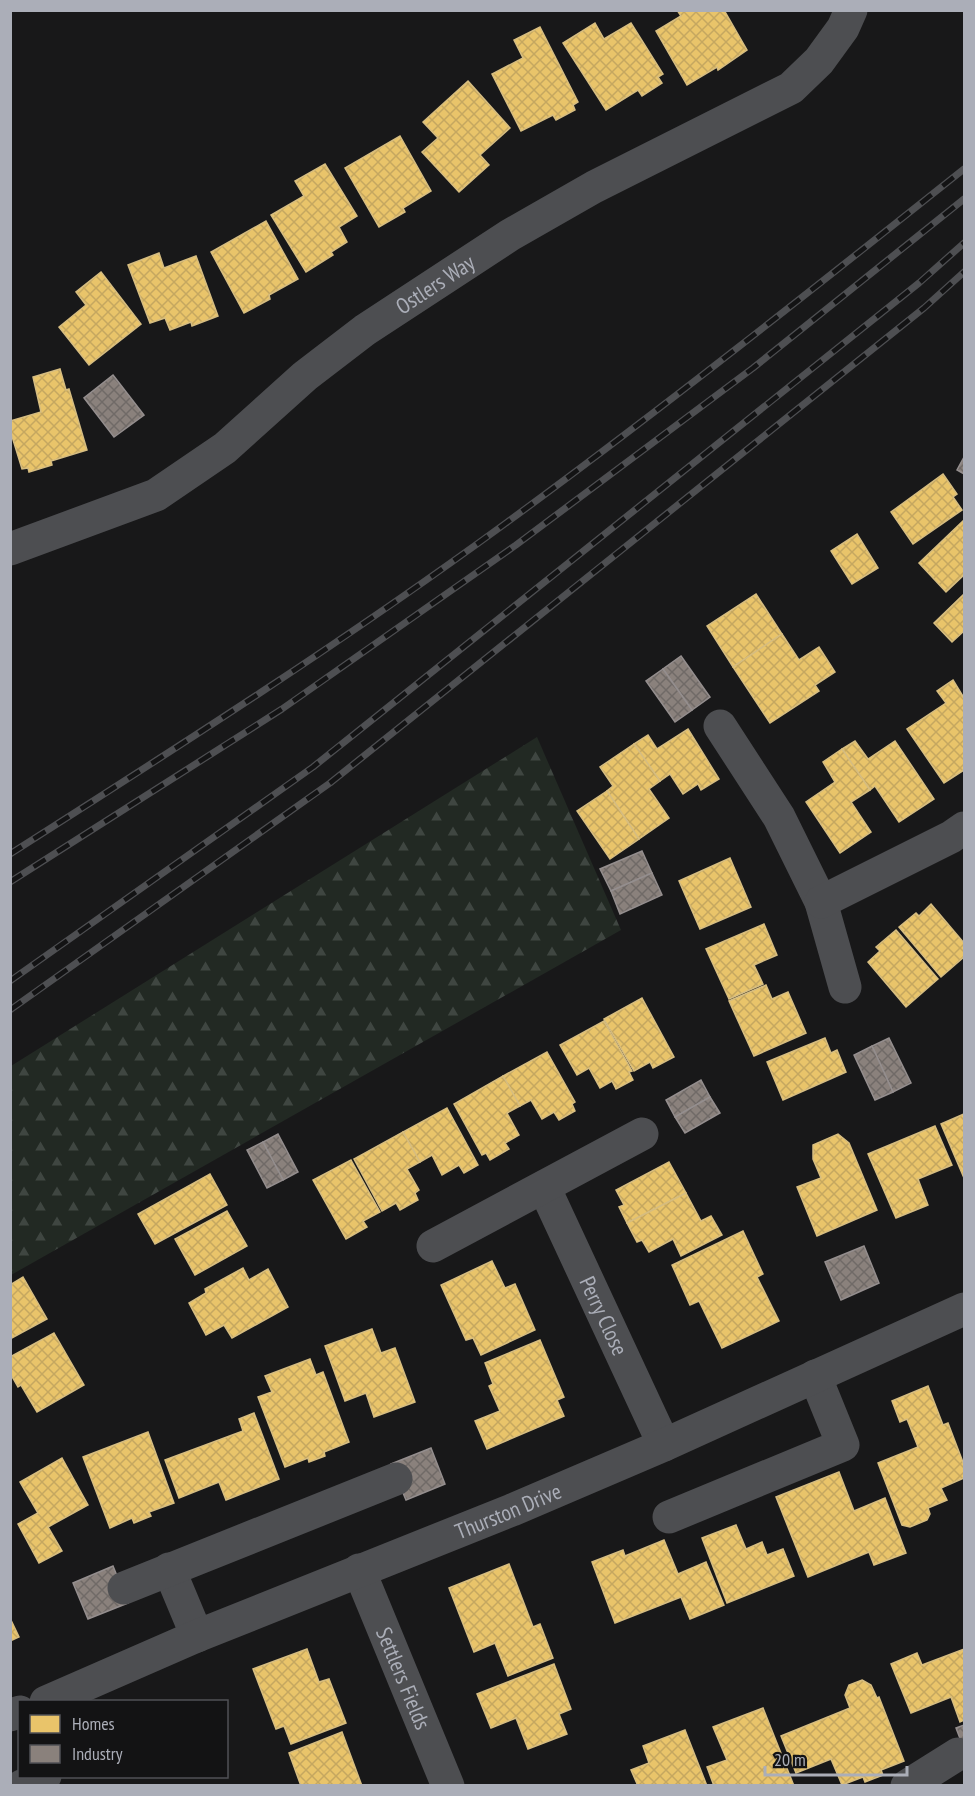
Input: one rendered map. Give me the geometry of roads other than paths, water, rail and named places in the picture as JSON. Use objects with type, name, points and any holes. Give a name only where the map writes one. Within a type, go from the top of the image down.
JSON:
[{"type":"street","name":"Ostlers Way","points":[[10,549],[156,495],[225,448],[305,376],[365,330],[510,235],[594,187],[791,88],[819,61],[843,28],[851,10]]},
{"type":"street","points":[[720,726],[778,817],[821,902],[845,987]]},
{"type":"street","points":[[821,902],[951,837],[964,828]]},
{"type":"street","points":[[433,1246],[642,1134]]},
{"type":"street","name":"Perry Close","points":[[544,1187],[664,1445]]},
{"type":"street","name":"Thurston Drive","points":[[49,1700],[197,1636],[512,1510],[664,1445],[964,1309]]},
{"type":"street","points":[[669,1517],[843,1445],[815,1376]]},
{"type":"street","points":[[124,1588],[396,1479]]},
{"type":"street","points":[[170,1569],[197,1636]]},
{"type":"street","name":"Settlers Fields","points":[[359,1570],[447,1785]]},
{"type":"street","points":[[907,1785],[958,1754]]},
{"type":"street","points":[[22,1785],[40,1778]]},
{"type":"railway","points":[[10,854],[261,692],[446,566],[680,393],[964,169]]},
{"type":"railway","points":[[10,882],[282,709],[516,545],[753,368],[964,199]]},
{"type":"railway","points":[[10,981],[313,767],[919,283],[964,243]]},
{"type":"railway","points":[[10,1010],[330,783],[924,308],[964,272]]}]
